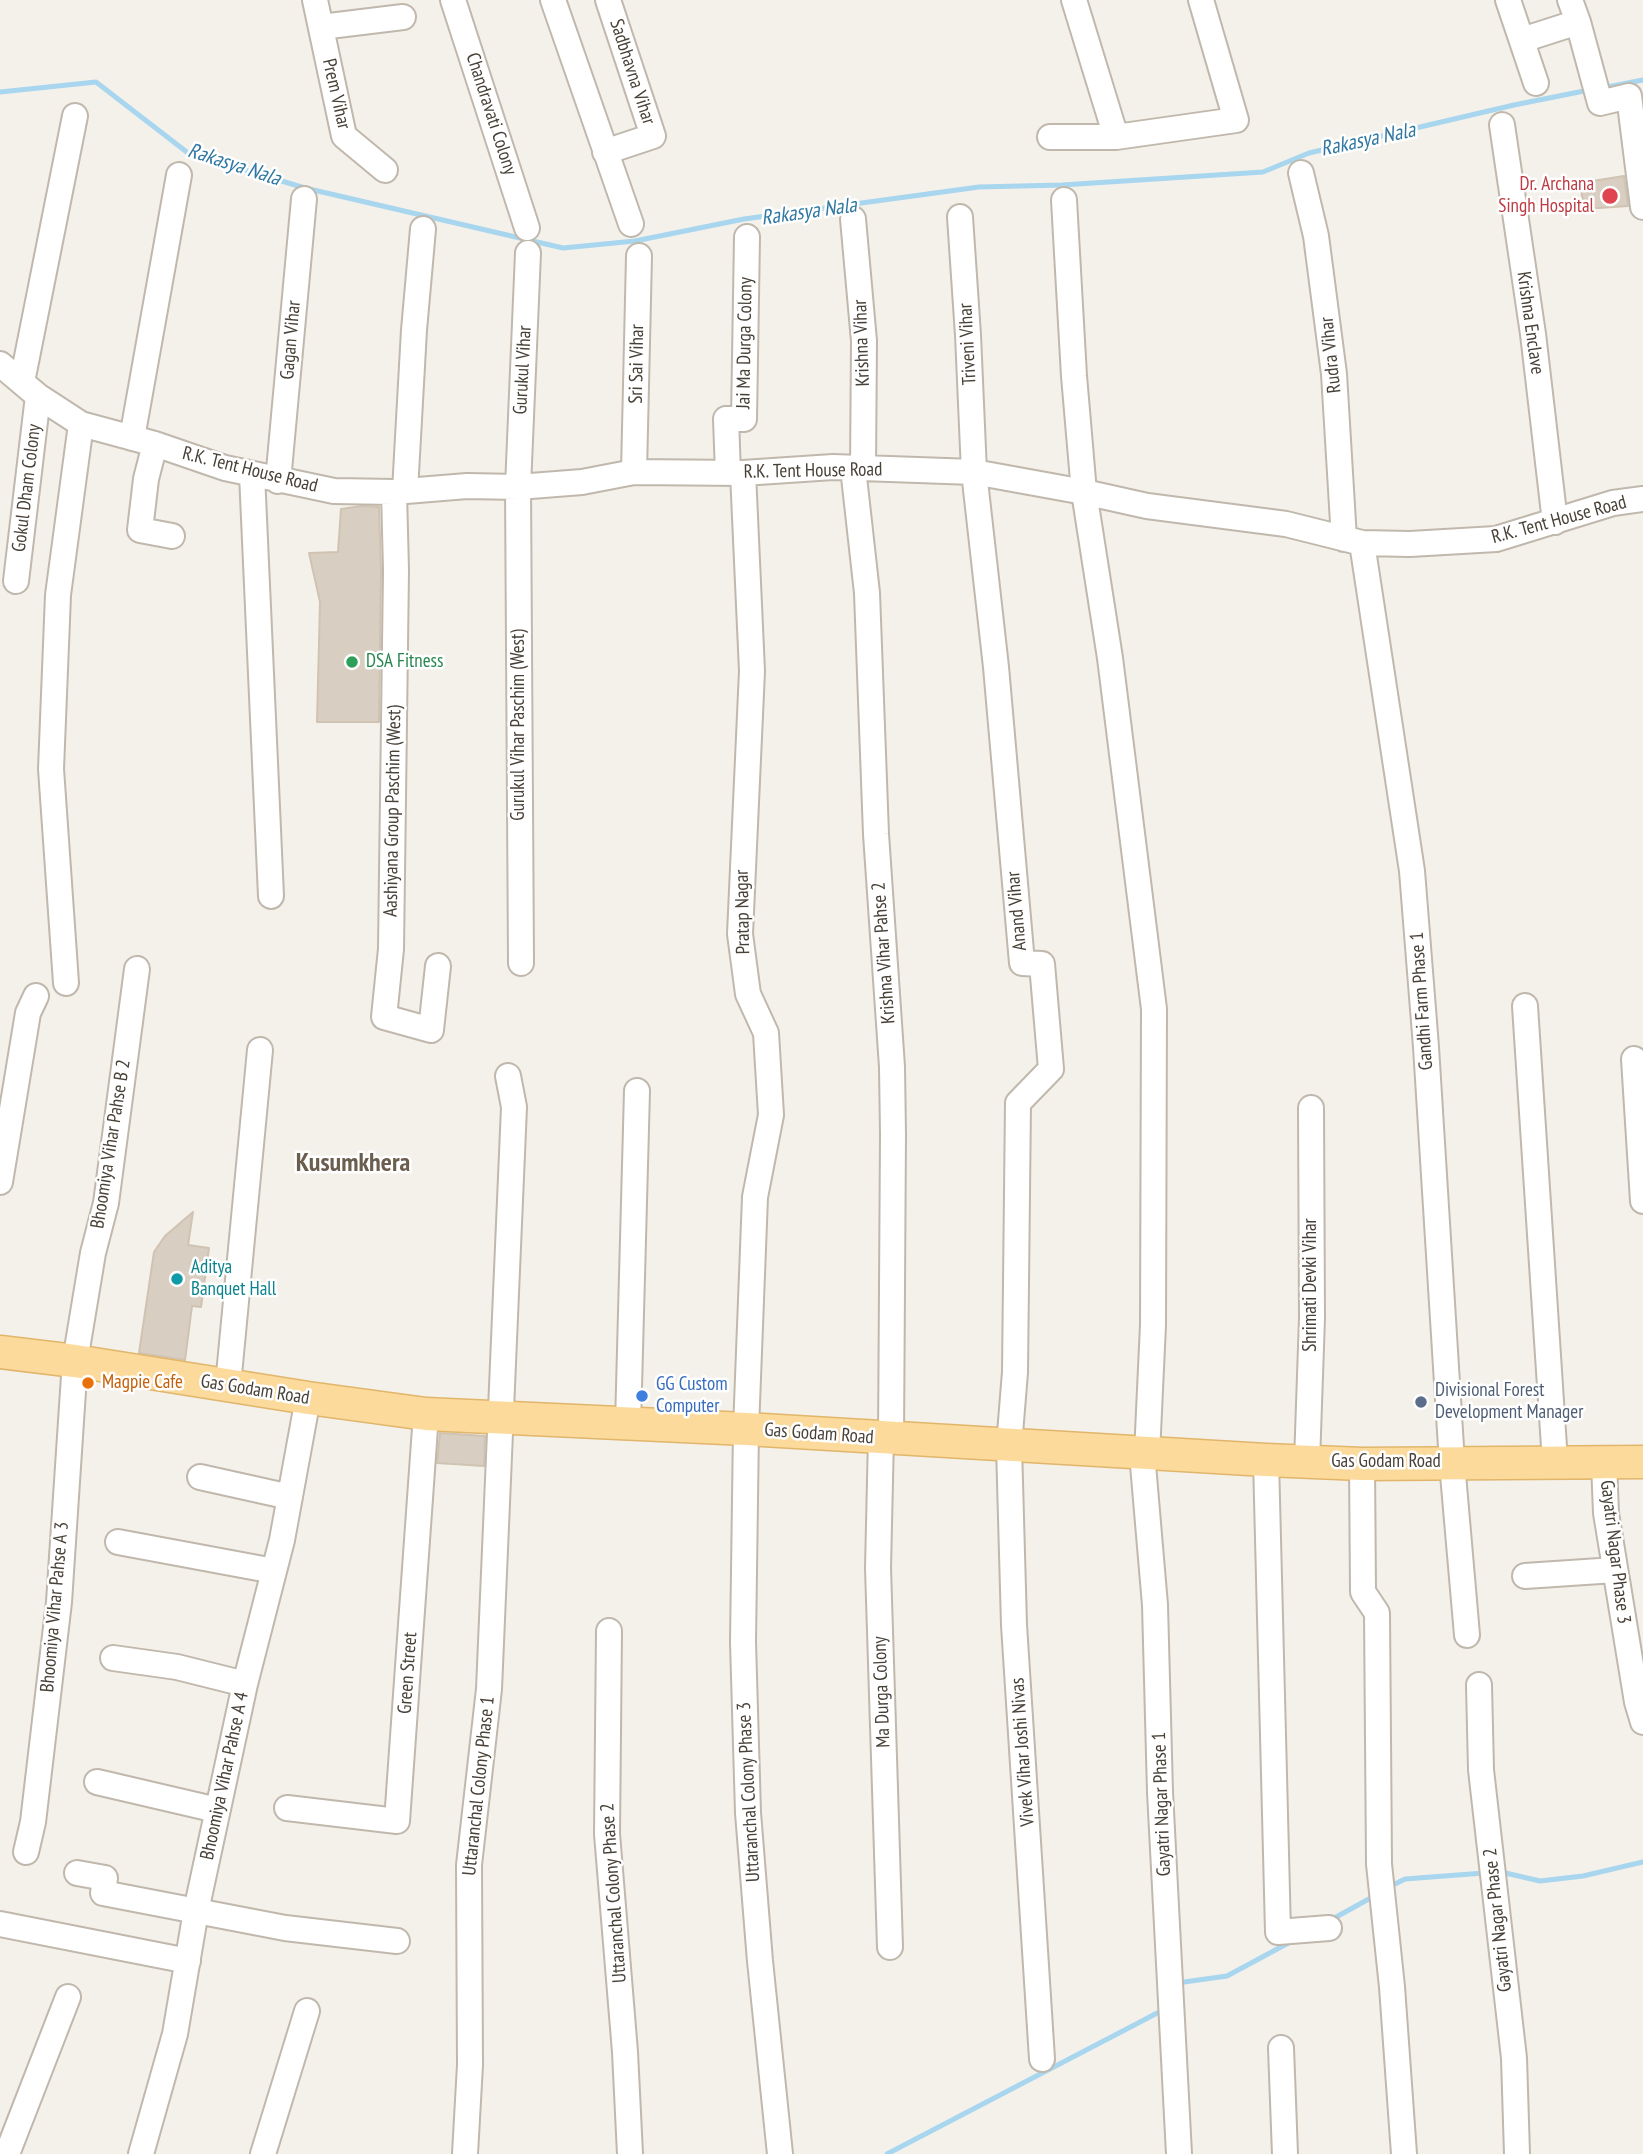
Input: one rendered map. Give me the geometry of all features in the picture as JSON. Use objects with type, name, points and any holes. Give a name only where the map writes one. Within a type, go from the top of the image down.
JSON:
[{"type":"main road","name":"Gas Godam Road","points":[[0,1352],[426,1414],[746,1429],[1307,1462],[1643,1462]]},
{"type":"street","name":"Prem Vihar","points":[[314,0],[344,136],[385,170]]},
{"type":"street","name":"Chandravati Colony","points":[[453,0],[527,228]]},
{"type":"street","points":[[553,0],[631,224]]},
{"type":"street","name":"Sadbhavna Vihar","points":[[606,152],[653,136],[608,0]]},
{"type":"street","points":[[1074,0],[1116,137]]},
{"type":"street","points":[[1050,137],[1116,137],[1236,120],[1201,0]]},
{"type":"street","points":[[1508,0],[1536,83]]},
{"type":"street","points":[[1522,40],[1574,11],[1600,103],[1629,96],[1643,207]]},
{"type":"street","points":[[321,27],[403,17]]},
{"type":"street","name":"Gokul Dham Colony","points":[[16,581],[13,377],[75,117]]},
{"type":"street","name":"Krishna Enclave","points":[[1502,125],[1533,334],[1555,522]]},
{"type":"street","name":"Rudra Vihar","points":[[1301,173],[1316,236],[1353,541]]},
{"type":"street","points":[[172,536],[139,530],[146,480],[143,441],[179,174]]},
{"type":"street","name":"Gagan Vihar","points":[[278,481],[304,199]]},
{"type":"street","name":"Gayatri Nagar Phase 1","points":[[1064,200],[1084,492],[1111,658],[1154,1009],[1153,1325],[1145,1453],[1155,1605],[1160,1792],[1179,2154]]},
{"type":"street","name":"Triveni Vihar","points":[[960,217],[974,472]]},
{"type":"street","name":"Krishna Vihar","points":[[853,219],[864,341],[858,468]]},
{"type":"street","points":[[400,491],[423,229]]},
{"type":"street","name":"Jai Ma Durga Colony","points":[[735,473],[726,419],[744,419],[747,237]]},
{"type":"street","name":"Gurukul Vihar","points":[[518,487],[528,253]]},
{"type":"street","name":"Sri Sai Vihar","points":[[634,472],[639,256]]},
{"type":"street","name":"R.K. Tent House Road","points":[[13,377],[81,424],[225,468],[334,491],[400,491],[467,486],[518,487],[582,482],[634,472],[735,473],[833,467],[974,472],[1147,506],[1286,524],[1353,541],[1410,544],[1496,539],[1613,503],[1643,499]]},
{"type":"street","points":[[66,983],[51,769],[58,595],[81,424]]},
{"type":"street","name":"Krishna Vihar Pahse 2","points":[[858,468],[867,593],[876,834],[892,1067],[886,1438]]},
{"type":"street","name":"Anand Vihar","points":[[974,472],[996,667],[1022,963],[1042,964],[1051,1069],[1018,1103],[1015,1372],[1009,1446]]},
{"type":"street","name":"Pratap Nagar","points":[[735,473],[752,671],[740,934],[748,994],[766,1032],[771,1115],[755,1197],[746,1429]]},
{"type":"street","points":[[252,474],[271,895]]},
{"type":"street","name":"Gurukul Vihar Paschim (West)","points":[[518,487],[521,963]]},
{"type":"street","name":"Aashiyana Group Paschim (West)","points":[[400,491],[396,570],[391,949],[384,1017],[431,1030],[438,966]]},
{"type":"street","name":"Gandhi Farm Phase 1","points":[[1353,541],[1412,871],[1426,1047],[1451,1463]]},
{"type":"street","name":"Bhoomiya Vihar Pahse B 2","points":[[75,1361],[93,1253],[106,1203],[137,969]]},
{"type":"street","points":[[0,1182],[28,1013],[36,996]]},
{"type":"street","points":[[1525,1006],[1555,1462]]},
{"type":"street","points":[[228,1385],[260,1050]]},
{"type":"street","points":[[1634,1059],[1643,1201]]},
{"type":"street","name":"Uttaranchal Colony Phase 1","points":[[465,2154],[470,2065],[469,1865],[489,1689],[514,1107],[508,1076]]},
{"type":"street","points":[[628,1424],[637,1091]]},
{"type":"street","name":"Shrimati Devki Vihar","points":[[1307,1462],[1311,1318],[1311,1108]]},
{"type":"street","name":"Bhoomiya Vihar Pahse A 3","points":[[26,1852],[33,1822],[59,1602],[75,1361]]},
{"type":"street","name":"Bhoomiya Vihar Pahse A 4","points":[[141,2154],[175,2034],[217,1810],[274,1571],[308,1398]]},
{"type":"street","name":"Green Street","points":[[287,1808],[397,1821],[426,1414]]},
{"type":"street","name":"Uttaranchal Colony Phase 3","points":[[746,1429],[743,1642],[748,1813],[780,2154]]},
{"type":"street","name":"Ma Durga Colony","points":[[886,1438],[878,1568],[890,1947]]},
{"type":"street","name":"Vivek Vihar Joshi Nivas","points":[[1009,1446],[1014,1625],[1042,2059]]},
{"type":"street","points":[[1266,1460],[1278,1932],[1329,1928]]},
{"type":"street","points":[[1451,1463],[1467,1635]]},
{"type":"street","name":"Gayatri Nagar Phase 3","points":[[1604,1463],[1606,1513],[1641,1708]]},
{"type":"street","points":[[1362,1464],[1363,1592],[1377,1614],[1380,1864],[1404,2154]]},
{"type":"street","points":[[200,1476],[290,1497]]},
{"type":"street","points":[[118,1542],[274,1571]]},
{"type":"street","points":[[1525,1576],[1615,1570]]},
{"type":"street","name":"Uttaranchal Colony Phase 2","points":[[609,1631],[607,1834],[625,2052],[630,2154]]},
{"type":"street","points":[[113,1658],[177,1667],[245,1684]]},
{"type":"street","name":"Gayatri Nagar Phase 2","points":[[1479,1685],[1481,1770],[1514,2059],[1517,2154]]},
{"type":"street","points":[[97,1782],[217,1810]]},
{"type":"street","points":[[78,1873],[105,1878],[103,1894],[285,1928],[397,1941]]},
{"type":"street","points":[[0,1924],[188,1961]]},
{"type":"street","points":[[7,2154],[68,1997]]},
{"type":"street","points":[[263,2154],[307,2011]]},
{"type":"street","points":[[1280,2048],[1284,2154]]},
{"type":"building","points":[[1624,176],[1628,206],[1584,209],[1580,183]]},
{"type":"building","name":"DSA Fitness","points":[[379,507],[379,722],[317,722],[320,602],[309,553],[338,552],[341,509]]},
{"type":"building","name":"Aditya Banquet Hall","points":[[193,1212],[188,1245],[209,1248],[201,1307],[192,1306],[185,1360],[139,1353],[154,1252],[165,1236]]},
{"type":"building","points":[[440,1433],[485,1436],[484,1466],[437,1463]]},
{"type":"waterway","name":"Rakasya Nala","points":[[1602,88],[1643,80]]},
{"type":"waterway","name":"Rakasya Nala","points":[[0,92],[96,82],[188,153],[305,188],[563,248],[635,241],[744,219],[979,187],[1062,185],[1263,172],[1309,153],[1589,90]]},
{"type":"waterway","points":[[1501,1872],[1540,1881],[1583,1876],[1643,1862]]},
{"type":"waterway","points":[[1395,1884],[1405,1879],[1484,1873]]},
{"type":"waterway","points":[[1329,1921],[1376,1895]]},
{"type":"waterway","points":[[1177,1983],[1227,1976],[1294,1940]]},
{"type":"waterway","points":[[887,2154],[1163,2010]]},
{"type":"place","name":"Dr. Archana Singh Hospital","points":[[1610,196]]},
{"type":"place","name":"DSA Fitness","points":[[352,662]]},
{"type":"place","name":"Aditya Banquet Hall","points":[[177,1279]]},
{"type":"place","name":"Magpie Cafe","points":[[88,1383]]},
{"type":"place","name":"GG Custom Computer","points":[[642,1396]]},
{"type":"place","name":"Divisional Forest Development Manager","points":[[1421,1402]]},
{"type":"district","name":"Kusumkhera","points":[[353,1164]]}]
